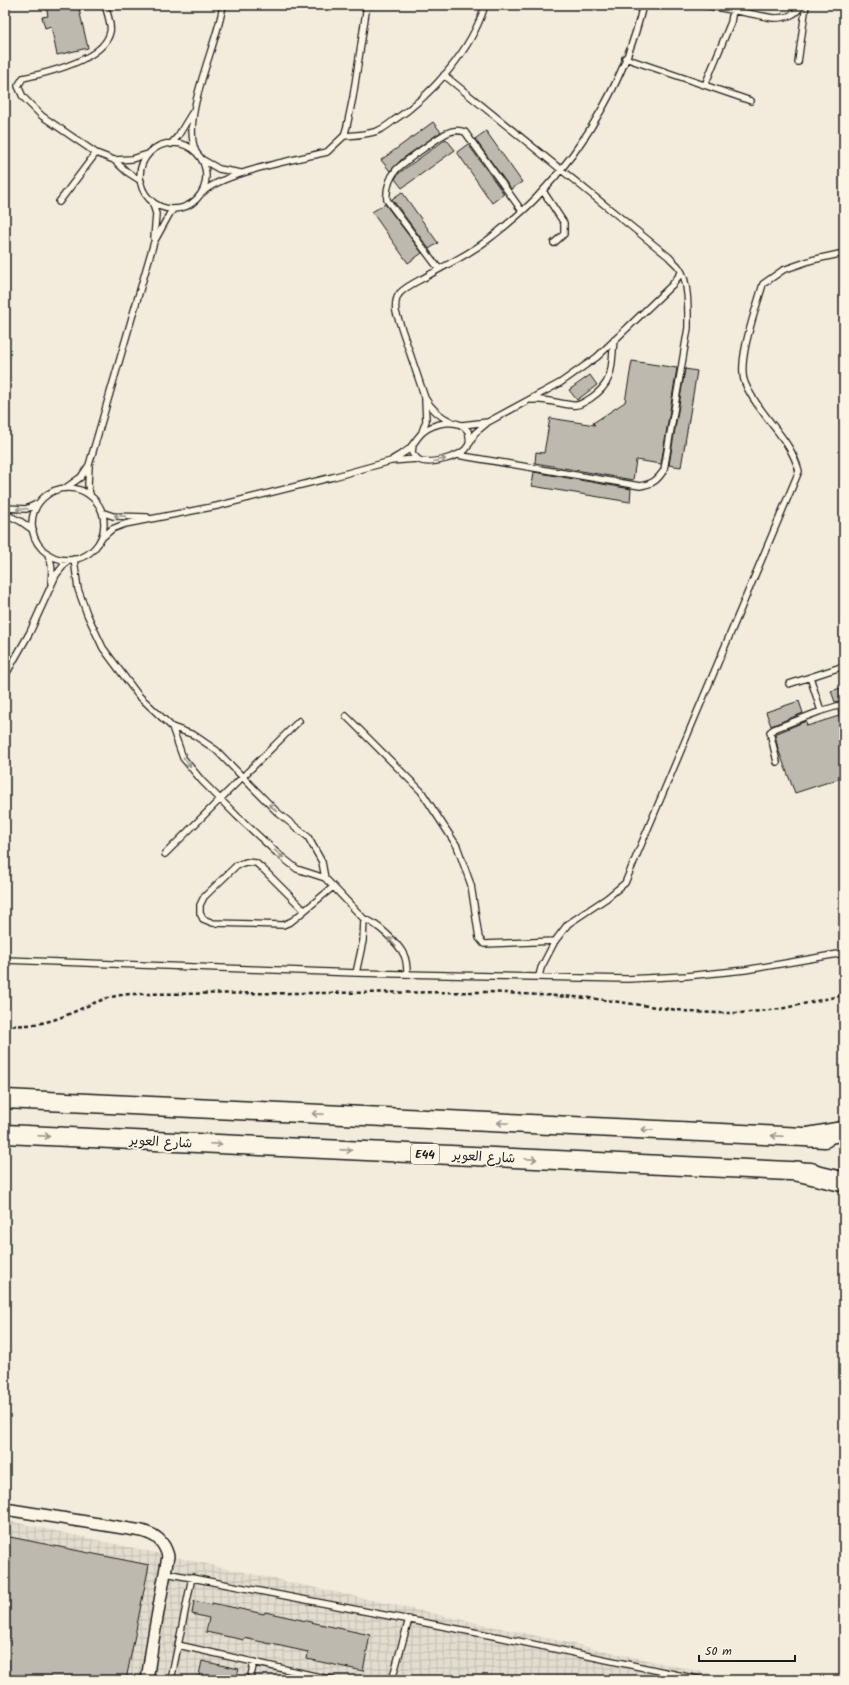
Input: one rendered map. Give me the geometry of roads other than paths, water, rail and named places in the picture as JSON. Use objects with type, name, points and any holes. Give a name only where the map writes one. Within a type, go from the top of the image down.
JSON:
[{"type":"highway","points":[[5,1099],[844,1139]]},
{"type":"highway","points":[[810,1137],[844,1132]]},
{"type":"highway","name":"شارع العوير","points":[[5,1134],[844,1174]]},
{"type":"highway","points":[[796,1171],[844,1182]]},
{"type":"street","points":[[5,1509],[151,1533],[159,1538],[165,1546],[168,1556],[147,1680]]},
{"type":"lane","points":[[106,5],[111,31],[109,37],[100,49],[91,56],[82,60],[23,78],[18,86],[23,97],[38,112],[96,153],[114,160],[132,160],[149,154],[157,148],[171,144],[178,144],[188,147],[197,153]]},
{"type":"lane","points":[[202,193],[206,182],[206,172],[192,140],[192,124],[194,109],[216,35],[223,5]]},
{"type":"lane","points":[[149,154],[143,163],[140,174],[146,194],[152,201],[164,208],[174,209],[185,207],[195,201],[202,193],[217,182],[244,173],[327,152],[344,136],[347,126],[367,5]]},
{"type":"lane","points":[[344,136],[377,131],[408,112],[444,76],[464,50],[483,14],[485,5]]},
{"type":"lane","points":[[488,422],[462,425],[452,422],[439,415],[429,405],[425,398],[395,304],[396,299],[413,282],[470,253],[490,239],[543,191],[561,170],[590,131],[617,79],[634,36],[643,5]]},
{"type":"lane","points":[[705,5],[773,18],[782,18],[794,14],[802,5]]},
{"type":"lane","points":[[798,62],[806,5]]},
{"type":"lane","points":[[705,85],[731,22],[733,10]]},
{"type":"lane","points":[[625,58],[751,102]]},
{"type":"lane","points":[[444,76],[669,257],[680,269],[688,306],[688,328],[664,470],[656,481],[648,485],[640,486],[457,455]]},
{"type":"lane","points":[[171,144],[178,136],[194,109]]},
{"type":"lane","points":[[439,269],[387,200],[387,193],[391,177],[397,168],[447,133],[457,131],[465,132],[522,211]]},
{"type":"lane","points":[[59,202],[96,153]]},
{"type":"lane","points":[[114,160],[126,172],[141,181]]},
{"type":"lane","points":[[201,160],[219,169],[244,173]]},
{"type":"lane","points":[[543,191],[564,224],[564,234],[554,243]]},
{"type":"lane","points":[[90,494],[88,484],[89,465],[154,242],[156,214],[152,201]]},
{"type":"lane","points":[[154,242],[170,213],[174,209]]},
{"type":"lane","points":[[539,976],[541,968],[555,941],[568,924],[608,898],[625,882],[799,471],[793,452],[754,401],[744,381],[742,365],[763,284],[783,270],[812,260],[844,253]]},
{"type":"lane","points":[[5,676],[30,632],[56,575],[71,560],[87,555],[96,547],[103,537],[117,526],[217,506],[391,461],[418,459],[434,462],[457,455],[465,451],[475,433],[488,422],[560,383],[597,357],[672,285],[681,273]]},
{"type":"lane","points":[[529,400],[539,399],[571,405],[580,405],[596,395],[606,386],[610,377],[614,340]]},
{"type":"lane","points":[[391,461],[408,450],[422,432],[426,421],[425,398]]},
{"type":"lane","points":[[422,432],[438,425],[452,422]]},
{"type":"lane","points":[[462,425],[468,431],[469,445]]},
{"type":"lane","points":[[413,445],[412,452],[418,459]]},
{"type":"lane","points":[[68,487],[81,477],[89,465]]},
{"type":"lane","points":[[71,560],[52,556],[42,549],[35,539],[33,530],[33,515],[37,504],[45,495],[56,489],[68,487],[79,489],[90,494],[98,502],[104,513],[105,525],[103,537]]},
{"type":"lane","points":[[5,508],[26,509],[37,504]]},
{"type":"lane","points":[[104,513],[113,516],[140,518],[165,517]]},
{"type":"lane","points":[[5,514],[20,521],[33,530]]},
{"type":"lane","points":[[46,552],[50,558],[52,573],[46,599]]},
{"type":"lane","points":[[71,560],[78,589],[87,614],[103,648],[138,695],[172,727],[194,735],[216,750],[277,812],[308,837],[322,862],[325,878]]},
{"type":"lane","points":[[789,684],[844,666]]},
{"type":"lane","points":[[810,677],[821,711]]},
{"type":"lane","points":[[777,762],[770,732],[774,728],[844,704]]},
{"type":"lane","points":[[346,716],[421,791],[457,846],[471,885],[479,938],[484,944],[555,941]]},
{"type":"lane","points":[[165,854],[299,721]]},
{"type":"lane","points":[[172,727],[183,758],[202,781],[277,854],[297,869],[325,878],[364,919],[372,921],[404,955],[407,974]]},
{"type":"lane","points":[[304,910],[256,863],[246,862],[237,865],[204,897],[200,905],[200,913],[203,919],[213,924],[283,925],[292,921],[333,887]]},
{"type":"lane","points":[[356,973],[363,941],[364,919]]},
{"type":"lane","points":[[5,960],[356,973],[627,979],[686,976],[745,970],[844,953]]},
{"type":"lane","points":[[166,1573],[589,1655],[702,1680]]},
{"type":"lane","points":[[171,1680],[192,1577]]},
{"type":"lane","points":[[392,1680],[408,1619]]},
{"type":"lane","points":[[178,1645],[333,1680]]},
{"type":"lane","points":[[250,1680],[254,1662]]}]
